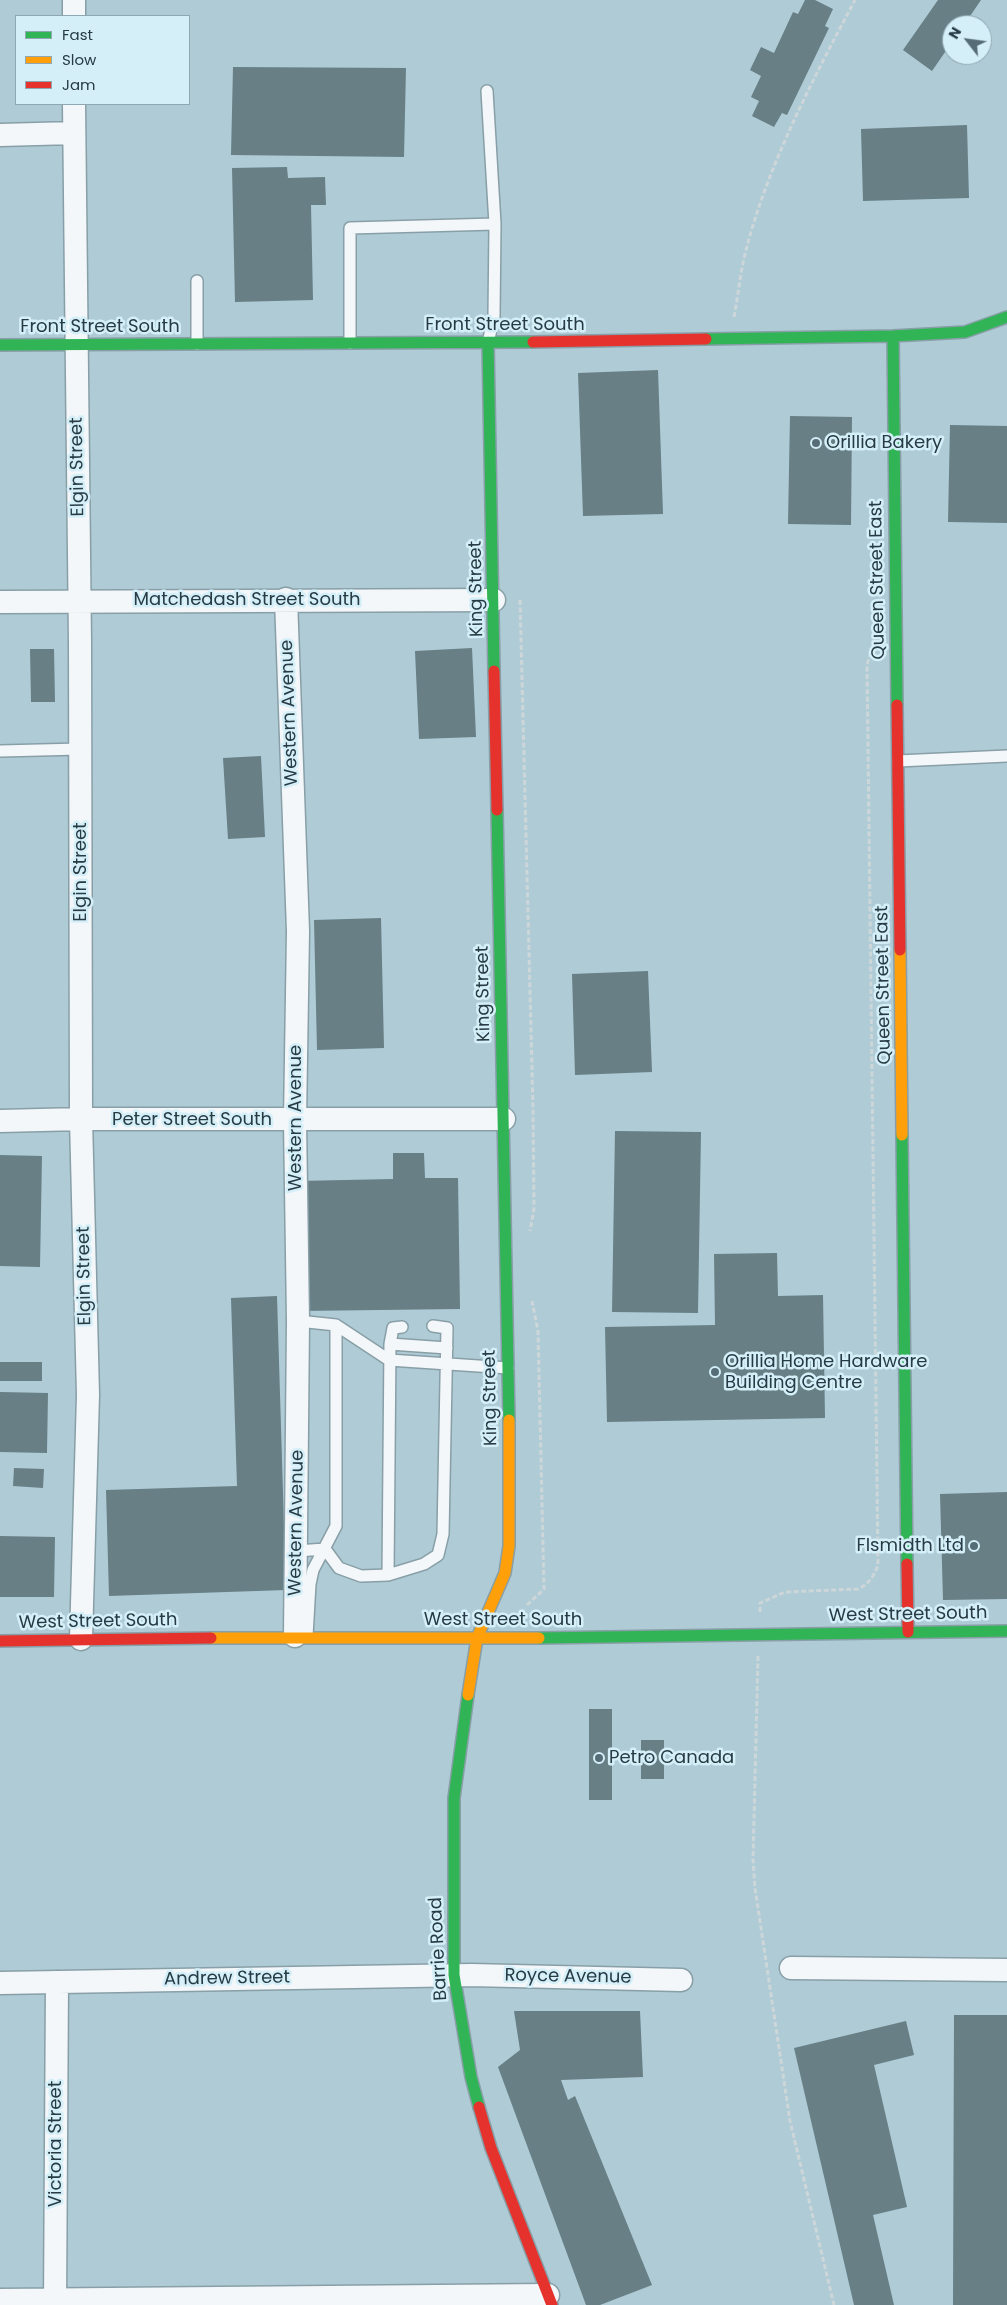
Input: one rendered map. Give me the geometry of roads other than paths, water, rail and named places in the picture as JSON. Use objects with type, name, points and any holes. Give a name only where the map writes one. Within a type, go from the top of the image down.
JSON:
[{"type":"street","points":[[74,0],[74,15]]},
{"type":"street","name":"Elgin Street","points":[[74,105],[80,601],[81,1119],[88,1394],[81,1639]]},
{"type":"street","points":[[0,136],[73,134]]},
{"type":"street","name":"Front Street South","points":[[0,345],[488,343],[893,336],[964,332],[978,329],[1007,317]]},
{"type":"street","name":"Queen Street East","points":[[893,336],[908,1632]]},
{"type":"street","name":"King Street","points":[[477,1638],[505,1573],[509,1546],[504,1119],[488,343]]},
{"type":"street","name":"Western Avenue","points":[[286,600],[298,931],[295,1121],[298,1321],[297,1550],[301,1636]]},
{"type":"street","name":"Matchedash Street South","points":[[0,602],[494,600]]},
{"type":"street","name":"Peter Street South","points":[[0,1121],[81,1119],[295,1121],[504,1119]]},
{"type":"street","name":"West Street South","points":[[0,1641],[301,1636],[477,1638],[1007,1631]]},
{"type":"street","name":"Barrie Road","points":[[477,1638],[472,1662],[454,1798],[454,1975],[471,2077],[491,2148],[550,2300]]},
{"type":"street","points":[[791,1968],[1007,1970]]},
{"type":"street","name":"Royce Avenue","points":[[454,1975],[681,1980]]},
{"type":"street","name":"Andrew Street","points":[[0,1983],[454,1975]]},
{"type":"street","name":"Victoria Street","points":[[55,2302],[57,1982]]},
{"type":"street","points":[[0,2300],[55,2302],[550,2300]]},
{"type":"lane","points":[[487,91],[495,224],[494,316],[488,343]]},
{"type":"lane","points":[[350,343],[350,228],[495,224]]},
{"type":"lane","points":[[197,281],[197,344]]},
{"type":"lane","points":[[0,751],[80,749]]},
{"type":"lane","points":[[898,762],[1007,756]]},
{"type":"lane","points":[[298,1321],[336,1325],[389,1360],[508,1368]]},
{"type":"lane","points":[[301,1636],[313,1570],[336,1526],[336,1325]]},
{"type":"lane","points":[[325,1549],[339,1568],[361,1576],[388,1575],[424,1564],[438,1555],[443,1534],[447,1328],[433,1326]]},
{"type":"lane","points":[[388,1575],[389,1360],[393,1328],[402,1327]]},
{"type":"lane","points":[[390,1344],[447,1348]]},
{"type":"lane","points":[[297,1550],[325,1549]]},
{"type":"place","name":"Orillia Bakery","points":[[816,443]]},
{"type":"place","name":"Orillia Home Hardware Building Centre","points":[[715,1372]]},
{"type":"place","name":"Flsmidth Ltd","points":[[974,1546]]},
{"type":"place","name":"Petro Canada","points":[[599,1758]]}]
